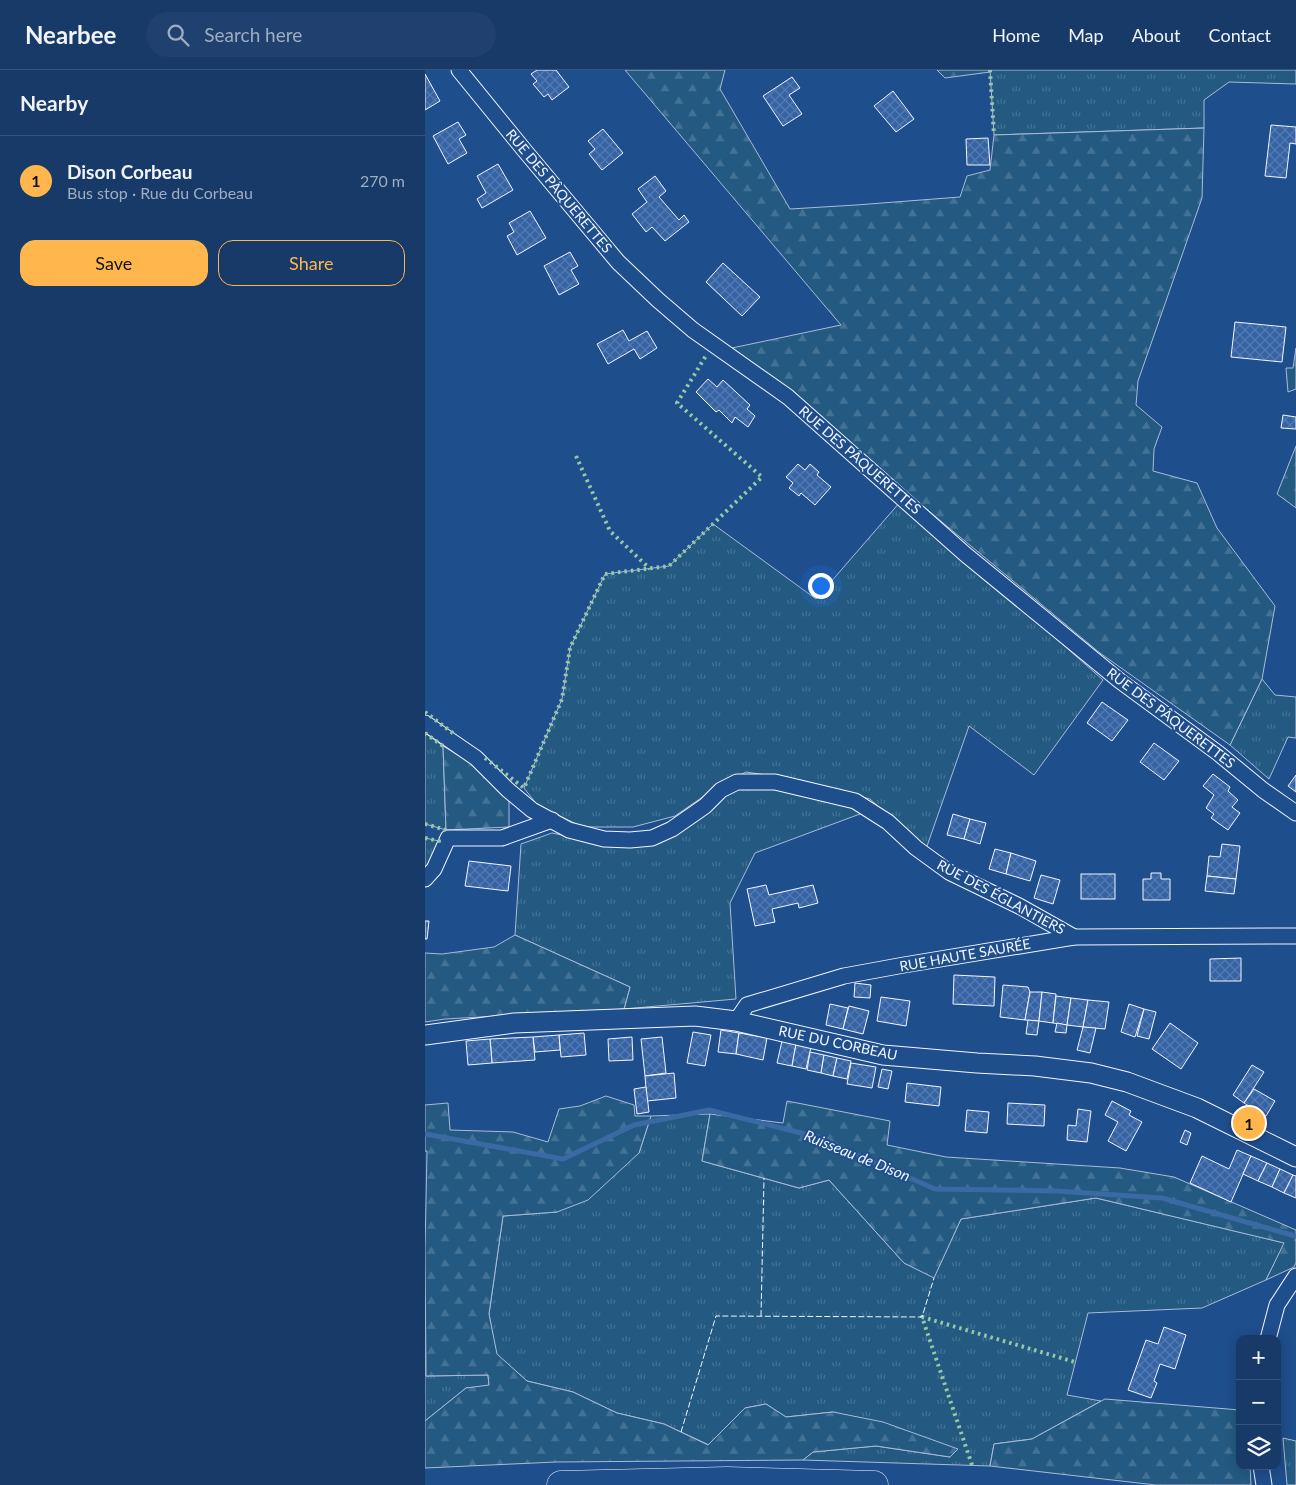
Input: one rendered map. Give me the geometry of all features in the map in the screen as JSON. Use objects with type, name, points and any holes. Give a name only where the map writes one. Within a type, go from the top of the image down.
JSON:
[{"type":"highway","points":[[561,1485],[727,1481],[874,1485]]},
{"type":"street","name":"RUE DES PÂQUERETTES","points":[[459,70],[618,262],[658,300],[693,330],[788,397],[965,554],[1120,681],[1211,747],[1263,790],[1296,813]]},
{"type":"street","name":"RUE DES ÉGLANTIERS","points":[[425,722],[476,758],[508,790],[532,810],[569,830],[604,840],[652,838],[672,829],[705,806],[721,790],[737,782],[775,782],[855,801],[888,822],[916,848],[949,872],[1019,906],[1074,936]]},
{"type":"street","points":[[425,880],[434,869],[448,838],[502,838],[552,820]]},
{"type":"street","name":"RUE HAUTE SAURÉE","points":[[736,1021],[747,1005],[844,976],[1074,936],[1296,936]]},
{"type":"street","name":"RUE DU CORBEAU","points":[[425,1035],[514,1023],[695,1016],[736,1021],[883,1055],[1035,1066],[1091,1073],[1127,1082],[1197,1108],[1296,1157]]},
{"type":"street","points":[[1269,1335],[1277,1305],[1296,1276]]},
{"type":"street","points":[[1262,1470],[1264,1485]]},
{"type":"green space","points":[[625,70],[725,70],[720,89],[790,209],[960,197],[967,176],[990,170],[994,135],[1204,128],[1202,198],[1138,381],[1136,405],[1162,427],[1154,449],[1153,471],[1197,483],[1217,528],[1275,606],[1262,679],[1230,745],[1100,653],[732,348],[841,325]]},
{"type":"green space","points":[[937,70],[990,70],[990,72],[945,78]]},
{"type":"green space","points":[[990,70],[1296,70],[1296,84],[1229,82],[1204,100],[1204,128],[994,135]]},
{"type":"green space","points":[[1296,348],[1296,389],[1288,392],[1286,368],[1293,368]]},
{"type":"green space","points":[[1296,446],[1296,508],[1277,494]]},
{"type":"green space","points":[[901,501],[1103,680],[1034,775],[969,726],[926,849],[870,799],[800,780],[746,772],[717,787],[675,816],[633,827],[583,827],[538,806],[524,788],[562,699],[570,648],[605,574],[669,566],[713,524],[816,599]]},
{"type":"green space","points":[[1262,679],[1275,695],[1296,697],[1296,738],[1288,737],[1269,779],[1230,745]]},
{"type":"green space","points":[[425,733],[443,746],[446,830],[425,824]]},
{"type":"green space","points":[[443,746],[485,771],[509,797],[509,827],[446,830]]},
{"type":"green space","points":[[768,784],[868,811],[755,853],[730,903],[736,999],[624,1009],[630,987],[515,935],[521,844],[552,833],[591,841],[630,844],[732,788]]},
{"type":"green space","points":[[425,838],[439,841],[425,873]]},
{"type":"green space","points":[[515,935],[630,987],[624,1009],[445,1019],[425,1022],[425,953],[442,954],[494,947]]},
{"type":"green space","points":[[606,1096],[634,1105],[635,1116],[651,1116],[639,1153],[588,1200],[557,1212],[503,1216],[489,1314],[497,1354],[527,1381],[573,1392],[617,1413],[664,1424],[708,1445],[745,1408],[766,1404],[786,1417],[833,1412],[883,1422],[958,1449],[950,1457],[876,1446],[813,1452],[803,1460],[556,1462],[425,1468],[425,1421],[466,1388],[489,1385],[488,1375],[426,1376],[425,1249],[427,1151],[425,1151],[425,1105],[448,1103],[450,1130],[513,1132],[548,1142],[559,1109],[580,1106]]},
{"type":"green space","points":[[787,1101],[890,1121],[887,1145],[946,1157],[1120,1168],[1174,1177],[1296,1230],[1296,1263],[1294,1267],[1266,1280],[1284,1243],[1096,1198],[961,1219],[934,1278],[904,1263],[829,1180],[799,1188],[702,1161],[710,1114],[783,1123]]},
{"type":"green space","points":[[710,1114],[702,1161],[799,1188],[829,1180],[904,1263],[934,1277],[961,1219],[1096,1198],[1285,1243],[1266,1280],[1202,1308],[1088,1313],[1067,1395],[1101,1401],[1032,1439],[994,1444],[990,1466],[803,1460],[813,1452],[876,1446],[950,1457],[833,1412],[786,1417],[766,1404],[745,1408],[709,1445],[664,1424],[617,1413],[573,1392],[527,1381],[496,1354],[489,1314],[503,1216],[557,1212],[639,1153],[651,1116]]},
{"type":"green space","points":[[425,1305],[426,1376],[488,1375],[489,1386],[466,1388],[425,1421]]},
{"type":"green space","points":[[1105,1399],[1236,1410],[1236,1470],[1250,1470],[1251,1485],[1156,1485],[990,1466],[994,1444],[1032,1439]]},
{"type":"green space","points":[[1283,1438],[1296,1441],[1296,1485],[1287,1485]]},
{"type":"building","points":[[537,70],[556,70],[569,87],[552,100],[548,94],[544,97],[533,84],[537,81],[531,74]]},
{"type":"building","points":[[425,74],[440,101],[425,110]]},
{"type":"building","points":[[792,77],[800,88],[789,95],[802,114],[783,126],[763,96]]},
{"type":"building","points":[[893,91],[914,119],[896,132],[874,106]]},
{"type":"building","points":[[458,122],[466,135],[459,139],[467,153],[448,164],[433,136]]},
{"type":"building","points":[[1271,125],[1296,127],[1296,144],[1290,143],[1286,178],[1265,176]]},
{"type":"building","points":[[603,129],[623,153],[602,170],[589,154],[595,149],[588,141]]},
{"type":"building","points":[[988,138],[990,165],[967,165],[966,139]]},
{"type":"building","points":[[498,164],[513,190],[482,208],[477,199],[486,193],[477,176]]},
{"type":"building","points":[[655,176],[666,191],[659,197],[679,220],[684,215],[689,222],[665,241],[652,227],[646,232],[632,214],[647,202],[638,189]]},
{"type":"building","points":[[530,211],[546,238],[517,255],[507,236],[514,232],[509,223]]},
{"type":"building","points":[[570,252],[578,266],[571,270],[579,284],[559,295],[544,266]]},
{"type":"building","points":[[723,263],[760,297],[742,316],[706,282]]},
{"type":"building","points":[[1235,322],[1286,327],[1282,362],[1231,357]]},
{"type":"building","points":[[623,330],[629,341],[647,331],[657,348],[640,359],[634,349],[608,364],[597,344]]},
{"type":"building","points":[[708,379],[717,387],[723,380],[750,405],[747,409],[755,416],[748,427],[735,417],[732,423],[719,410],[716,412],[696,392]]},
{"type":"building","points":[[1283,415],[1296,417],[1296,429],[1281,428]]},
{"type":"building","points":[[798,464],[805,470],[810,464],[819,472],[817,475],[831,487],[815,505],[801,493],[799,496],[789,488],[793,483],[786,477]]},
{"type":"building","points":[[1102,702],[1128,720],[1112,741],[1087,723]]},
{"type":"building","points":[[1154,743],[1179,761],[1164,780],[1140,762]]},
{"type":"building","points":[[1213,774],[1230,787],[1228,791],[1238,800],[1232,807],[1240,813],[1228,830],[1211,818],[1214,814],[1206,808],[1214,795],[1203,786]]},
{"type":"building","points":[[1296,775],[1296,792],[1288,786]]},
{"type":"building","points":[[953,814],[970,819],[964,839],[947,835]]},
{"type":"building","points":[[970,819],[986,823],[980,844],[964,839]]},
{"type":"building","points":[[1222,844],[1240,846],[1236,879],[1207,876],[1209,856],[1220,857]]},
{"type":"building","points":[[995,849],[1011,853],[1006,874],[989,869]]},
{"type":"building","points":[[1011,853],[1036,861],[1030,881],[1006,874]]},
{"type":"building","points":[[469,861],[511,866],[508,891],[465,886]]},
{"type":"building","points":[[1151,873],[1161,873],[1161,879],[1170,879],[1170,900],[1143,900],[1143,879],[1151,879]]},
{"type":"building","points":[[1081,874],[1115,874],[1115,899],[1081,899]]},
{"type":"building","points":[[1041,875],[1060,880],[1053,904],[1034,898]]},
{"type":"building","points":[[1207,876],[1236,879],[1234,894],[1205,891]]},
{"type":"building","points":[[766,885],[769,895],[813,885],[818,903],[799,908],[798,903],[772,909],[775,922],[755,926],[747,889]]},
{"type":"building","points":[[425,921],[429,921],[427,939],[425,939]]},
{"type":"building","points":[[1241,958],[1241,981],[1210,981],[1210,959]]},
{"type":"building","points":[[954,975],[995,977],[994,1006],[953,1004]]},
{"type":"building","points":[[855,983],[871,985],[870,998],[854,997]]},
{"type":"building","points":[[1003,985],[1028,987],[1030,992],[1025,1020],[1000,1017]]},
{"type":"building","points":[[1030,992],[1042,992],[1039,1021],[1025,1020]]},
{"type":"building","points":[[1042,992],[1056,994],[1053,1023],[1039,1021]]},
{"type":"building","points":[[1056,996],[1071,998],[1067,1025],[1053,1023]]},
{"type":"building","points":[[881,997],[910,1001],[906,1026],[877,1021]]},
{"type":"building","points":[[1071,998],[1088,1000],[1083,1027],[1067,1025]]},
{"type":"building","points":[[1088,1000],[1109,1002],[1105,1029],[1083,1027]]},
{"type":"building","points":[[830,1004],[848,1008],[843,1029],[826,1025]]},
{"type":"building","points":[[1129,1004],[1144,1009],[1135,1037],[1121,1032]]},
{"type":"building","points":[[849,1006],[869,1011],[863,1034],[843,1029]]},
{"type":"building","points":[[1144,1009],[1156,1012],[1149,1039],[1137,1036]]},
{"type":"building","points":[[1028,1020],[1039,1021],[1037,1035],[1026,1034]]},
{"type":"building","points":[[1057,1023],[1067,1025],[1066,1033],[1055,1032]]},
{"type":"building","points":[[1170,1023],[1198,1043],[1181,1069],[1152,1049]]},
{"type":"building","points":[[1083,1027],[1096,1028],[1090,1053],[1077,1050]]},
{"type":"building","points":[[721,1030],[739,1033],[736,1054],[718,1052]]},
{"type":"building","points":[[693,1032],[711,1035],[705,1066],[687,1063]]},
{"type":"building","points":[[584,1033],[586,1055],[561,1057],[559,1035]]},
{"type":"building","points":[[739,1033],[767,1038],[763,1060],[736,1054]]},
{"type":"building","points":[[559,1035],[560,1050],[535,1052],[533,1037]]},
{"type":"building","points":[[533,1037],[535,1060],[492,1063],[490,1039]]},
{"type":"building","points":[[632,1037],[633,1060],[609,1061],[608,1039]]},
{"type":"building","points":[[662,1037],[666,1073],[645,1076],[641,1039]]},
{"type":"building","points":[[490,1039],[492,1063],[468,1065],[466,1041]]},
{"type":"building","points":[[782,1041],[796,1044],[792,1066],[777,1063]]},
{"type":"building","points":[[796,1044],[811,1047],[806,1069],[792,1066]]},
{"type":"building","points":[[810,1052],[824,1055],[821,1073],[807,1070]]},
{"type":"building","points":[[824,1055],[837,1058],[833,1076],[821,1073]]},
{"type":"building","points":[[837,1058],[851,1061],[847,1079],[833,1076]]},
{"type":"building","points":[[851,1063],[876,1067],[872,1088],[847,1084]]},
{"type":"building","points":[[1252,1065],[1264,1072],[1244,1103],[1233,1095]]},
{"type":"building","points":[[882,1069],[892,1071],[888,1089],[878,1087]]},
{"type":"building","points":[[674,1073],[676,1098],[647,1101],[645,1076]]},
{"type":"building","points":[[907,1083],[941,1087],[939,1106],[905,1102]]},
{"type":"building","points":[[646,1087],[649,1112],[637,1114],[634,1089]]},
{"type":"building","points":[[1254,1089],[1275,1101],[1266,1116],[1244,1103]]},
{"type":"building","points":[[1112,1101],[1131,1111],[1129,1115],[1142,1122],[1126,1151],[1108,1141],[1118,1122],[1105,1115]]},
{"type":"building","points":[[1008,1103],[1045,1105],[1044,1126],[1007,1124]]},
{"type":"building","points":[[1078,1109],[1091,1111],[1087,1142],[1067,1140],[1068,1125],[1076,1126]]},
{"type":"building","points":[[967,1110],[989,1112],[987,1133],[965,1131]]},
{"type":"building","points":[[1185,1130],[1191,1133],[1187,1145],[1180,1142]]},
{"type":"building","points":[[1237,1150],[1251,1156],[1231,1202],[1190,1183],[1202,1156],[1229,1169]]},
{"type":"building","points":[[1251,1156],[1267,1163],[1258,1181],[1243,1174]]},
{"type":"building","points":[[1267,1163],[1280,1169],[1272,1187],[1258,1181]]},
{"type":"building","points":[[1280,1169],[1293,1175],[1284,1193],[1272,1187]]},
{"type":"building","points":[[1293,1175],[1296,1176],[1296,1198],[1284,1193]]},
{"type":"building","points":[[1164,1327],[1186,1335],[1175,1369],[1160,1364],[1154,1381],[1157,1383],[1151,1398],[1128,1390],[1146,1340],[1158,1344]]},
{"type":"waterway","name":"Ruisseau de Dison","points":[[425,1134],[563,1159],[634,1125],[709,1110],[817,1137],[935,1189],[1056,1191],[1162,1198],[1295,1236]]},
{"type":"hedge","points":[[990,70],[994,135]]},
{"type":"hedge","points":[[485,758],[524,788],[562,699],[570,648],[605,574],[669,566],[762,477],[677,403],[707,354]]},
{"type":"hedge","points":[[576,456],[610,531],[650,569]]},
{"type":"hedge","points":[[425,712],[454,734]]},
{"type":"hedge","points":[[425,733],[443,746]]},
{"type":"hedge","points":[[425,824],[446,830]]},
{"type":"hedge","points":[[425,838],[439,841],[437,845]]},
{"type":"hedge","points":[[972,1465],[922,1317],[1075,1362]]},
{"type":"fence","points":[[761,1316],[764,1178]]},
{"type":"fence","points":[[681,1432],[716,1316],[922,1317],[934,1278]]},
{"type":"place","name":"Dison Corbeau","points":[[1249,1123]]}]
